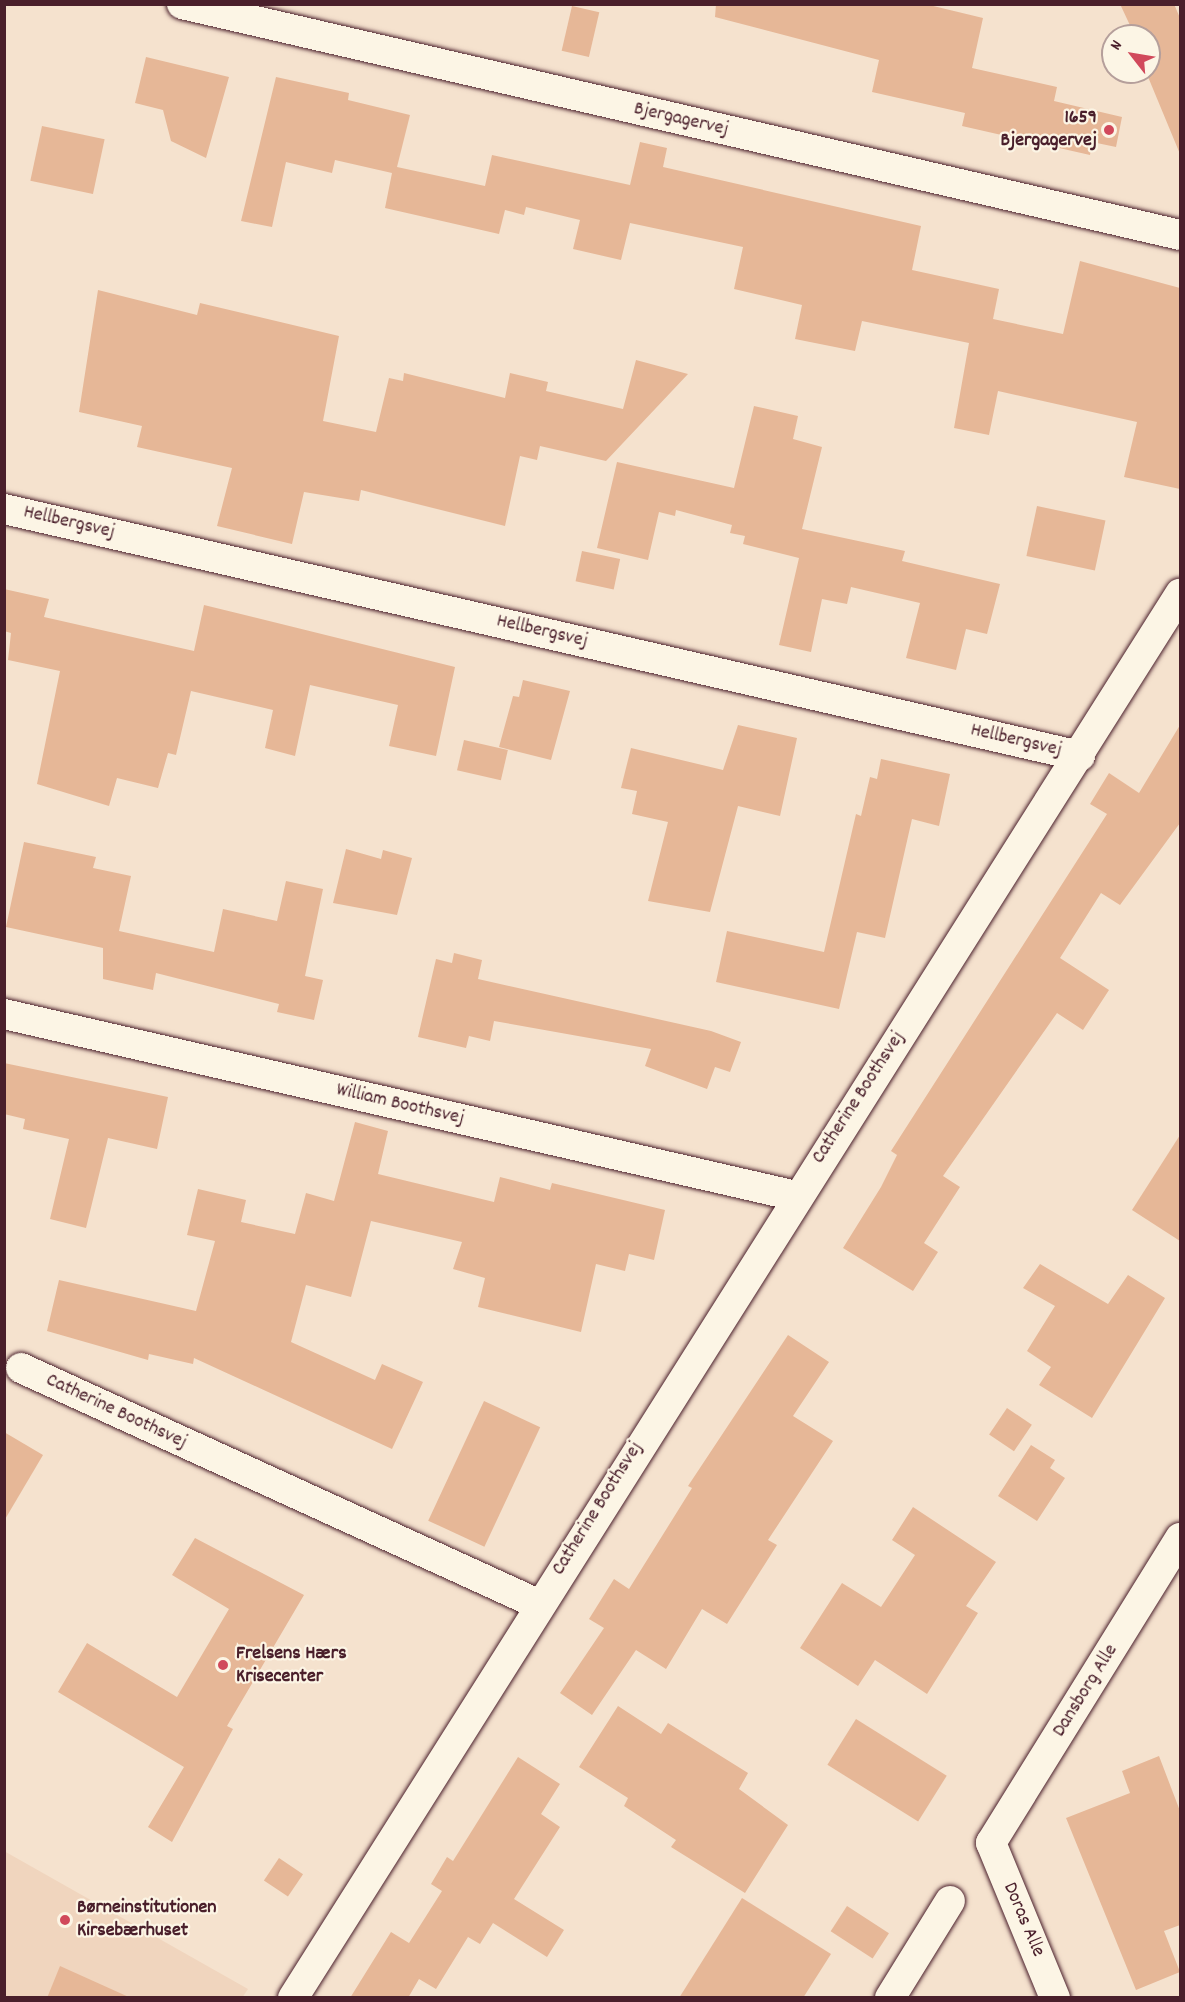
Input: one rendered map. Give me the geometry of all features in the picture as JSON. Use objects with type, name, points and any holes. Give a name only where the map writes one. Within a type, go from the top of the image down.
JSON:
[{"type":"street","name":"Bjergagervej","points":[[182,4],[1180,235]]},
{"type":"street","name":"Hellbergsvej","points":[[4,508],[1080,756]]},
{"type":"street","name":"Catherine Boothsvej","points":[[293,1998],[538,1604],[796,1196],[1080,756],[1180,594]]},
{"type":"street","name":"William Boothsvej","points":[[4,1014],[796,1196]]},
{"type":"street","name":"Catherine Boothsvej","points":[[21,1368],[538,1604]]},
{"type":"street","name":"Dansborg Alle","points":[[991,1843],[1180,1538]]},
{"type":"street","name":"Doras Alle","points":[[991,1843],[1055,1998]]},
{"type":"street","points":[[890,1998],[950,1901]]},
{"type":"shaded area","name":"Børneinstitutionen Kirsebærhuset","points":[[4,1851],[248,1989],[242,1998],[5,1997]]},
{"type":"building","points":[[716,4],[925,4],[983,18],[972,68],[1057,87],[1054,101],[1122,117],[1116,147],[1092,142],[1090,155],[962,126],[965,113],[872,92],[879,60],[715,17]]},
{"type":"building","points":[[1120,4],[1174,4],[1180,18],[1180,154],[1151,84],[1161,84],[1161,24],[1129,24]]},
{"type":"building","points":[[572,6],[599,12],[589,57],[562,51]]},
{"type":"building","points":[[146,57],[229,77],[206,158],[171,141],[163,110],[135,103]]},
{"type":"building","points":[[276,77],[349,93],[348,100],[410,115],[397,167],[485,186],[492,155],[630,185],[640,142],[667,148],[663,167],[921,226],[912,270],[999,289],[993,319],[1063,334],[1080,261],[1180,288],[1180,489],[1124,477],[1137,422],[998,391],[989,435],[954,428],[969,343],[862,321],[855,351],[795,339],[802,305],[734,289],[743,247],[630,223],[621,260],[573,249],[580,220],[526,207],[524,215],[505,210],[499,234],[385,208],[392,173],[335,160],[332,173],[286,162],[272,227],[241,221]]},
{"type":"building","points":[[42,126],[105,139],[93,194],[30,181]]},
{"type":"building","points":[[98,290],[197,315],[200,303],[339,336],[323,421],[376,432],[389,378],[403,381],[404,373],[505,398],[510,373],[548,382],[546,391],[623,409],[636,360],[688,374],[606,461],[540,446],[537,460],[520,456],[505,526],[361,490],[359,501],[304,492],[292,544],[217,526],[232,468],[137,447],[142,426],[79,412]]},
{"type":"building","points":[[754,406],[798,416],[793,439],[822,447],[802,529],[905,551],[902,561],[1000,584],[987,634],[966,629],[956,670],[906,658],[920,603],[851,587],[847,604],[822,599],[811,652],[779,645],[799,558],[743,544],[745,536],[730,533],[732,525],[676,510],[675,516],[659,512],[648,560],[597,548],[617,462],[734,488]]},
{"type":"building","points":[[1037,506],[1105,521],[1095,570],[1026,556]]},
{"type":"building","points":[[582,551],[620,559],[614,589],[576,581]]},
{"type":"building","points":[[4,589],[49,599],[44,617],[194,651],[204,605],[455,667],[436,756],[389,746],[398,705],[310,685],[295,756],[265,748],[273,710],[191,691],[176,755],[168,753],[158,788],[117,778],[109,806],[37,784],[60,671],[8,660],[11,633],[4,631]]},
{"type":"building","points":[[523,680],[570,691],[551,760],[499,747],[513,696],[519,697]]},
{"type":"building","points":[[738,725],[797,738],[780,816],[738,806],[710,912],[648,901],[668,822],[632,814],[637,791],[621,788],[631,748],[723,770]]},
{"type":"building","points":[[1180,725],[1180,823],[1120,905],[1101,893],[1060,958],[1109,990],[1083,1030],[1057,1013],[943,1176],[960,1187],[924,1243],[938,1252],[913,1291],[843,1248],[881,1187],[897,1155],[891,1151],[1107,814],[1090,804],[1109,773],[1139,793]]},
{"type":"building","points":[[464,740],[508,750],[501,780],[457,770]]},
{"type":"building","points":[[881,759],[950,774],[939,826],[912,819],[885,938],[857,932],[839,1009],[716,982],[727,931],[824,952],[856,814],[861,816],[870,777],[877,779]]},
{"type":"building","points":[[24,842],[96,857],[93,868],[131,876],[119,931],[214,952],[223,909],[277,921],[286,881],[323,889],[305,976],[323,980],[314,1020],[277,1012],[279,1004],[156,973],[153,990],[103,979],[103,948],[6,927]]},
{"type":"building","points":[[346,849],[381,859],[383,850],[412,858],[397,915],[333,903]]},
{"type":"building","points":[[454,953],[482,960],[478,979],[711,1031],[741,1042],[730,1072],[715,1067],[707,1089],[645,1066],[651,1049],[494,1021],[490,1041],[469,1036],[466,1048],[418,1037],[436,959],[452,963]]},
{"type":"building","points":[[4,1063],[168,1097],[157,1149],[108,1138],[86,1228],[50,1219],[69,1139],[23,1129],[25,1119],[4,1114]]},
{"type":"building","points":[[355,1122],[388,1131],[378,1174],[494,1202],[500,1177],[550,1190],[552,1183],[665,1210],[654,1260],[629,1254],[625,1271],[596,1264],[581,1332],[478,1307],[485,1278],[453,1269],[462,1242],[371,1221],[351,1297],[306,1285],[291,1342],[375,1380],[382,1364],[423,1382],[392,1449],[194,1358],[193,1364],[149,1354],[148,1360],[47,1331],[59,1280],[196,1311],[215,1241],[187,1235],[198,1189],[246,1200],[241,1222],[295,1234],[306,1193],[334,1201]]},
{"type":"building","points":[[1180,1135],[1180,1241],[1132,1210]]},
{"type":"building","points":[[1040,1264],[1108,1304],[1128,1275],[1165,1298],[1092,1418],[1039,1385],[1051,1367],[1027,1351],[1055,1306],[1023,1288]]},
{"type":"building","points":[[788,1335],[829,1362],[793,1416],[833,1441],[768,1540],[777,1545],[727,1624],[702,1609],[666,1669],[636,1650],[592,1715],[560,1693],[604,1628],[589,1619],[614,1579],[629,1589],[692,1488],[688,1486]]},
{"type":"building","points":[[484,1401],[540,1427],[484,1547],[428,1521]]},
{"type":"building","points":[[1007,1408],[1032,1425],[1014,1451],[989,1435]]},
{"type":"building","points":[[4,1432],[43,1455],[4,1521]]},
{"type":"building","points":[[1031,1445],[1055,1460],[1050,1468],[1065,1478],[1037,1521],[998,1496]]},
{"type":"building","points":[[913,1507],[996,1562],[966,1606],[978,1613],[927,1694],[875,1660],[858,1686],[800,1648],[842,1583],[881,1607],[915,1555],[892,1540]]},
{"type":"building","points":[[195,1538],[304,1595],[227,1726],[233,1729],[172,1842],[148,1827],[184,1767],[58,1692],[87,1643],[177,1697],[229,1609],[172,1575]]},
{"type":"building","points":[[618,1706],[661,1734],[668,1723],[748,1773],[739,1789],[788,1825],[745,1893],[671,1847],[676,1840],[624,1806],[628,1798],[579,1767]]},
{"type":"building","points":[[856,1719],[947,1776],[918,1821],[827,1765]]},
{"type":"building","points":[[1159,1756],[1180,1811],[1180,1925],[1164,1931],[1180,1972],[1136,1990],[1066,1818],[1130,1793],[1122,1771]]},
{"type":"building","points":[[518,1757],[560,1784],[541,1814],[560,1827],[514,1899],[564,1930],[547,1957],[493,1923],[480,1944],[468,1937],[436,1989],[419,1979],[408,1998],[350,1998],[391,1932],[409,1943],[442,1891],[431,1884],[447,1857],[453,1861]]},
{"type":"building","points":[[279,1858],[303,1874],[288,1897],[264,1880]]},
{"type":"building","points":[[742,1898],[831,1954],[803,1998],[679,1998]]},
{"type":"building","points":[[847,1906],[889,1933],[873,1958],[831,1931]]},
{"type":"building","points":[[60,1966],[131,1998],[47,1998]]},
{"type":"place","name":"1659 Bjergagervej","points":[[1109,130]]},
{"type":"place","name":"Frelsens Hærs Krisecenter","points":[[223,1665]]},
{"type":"place","name":"Børneinstitutionen Kirsebærhuset","points":[[65,1920]]}]
